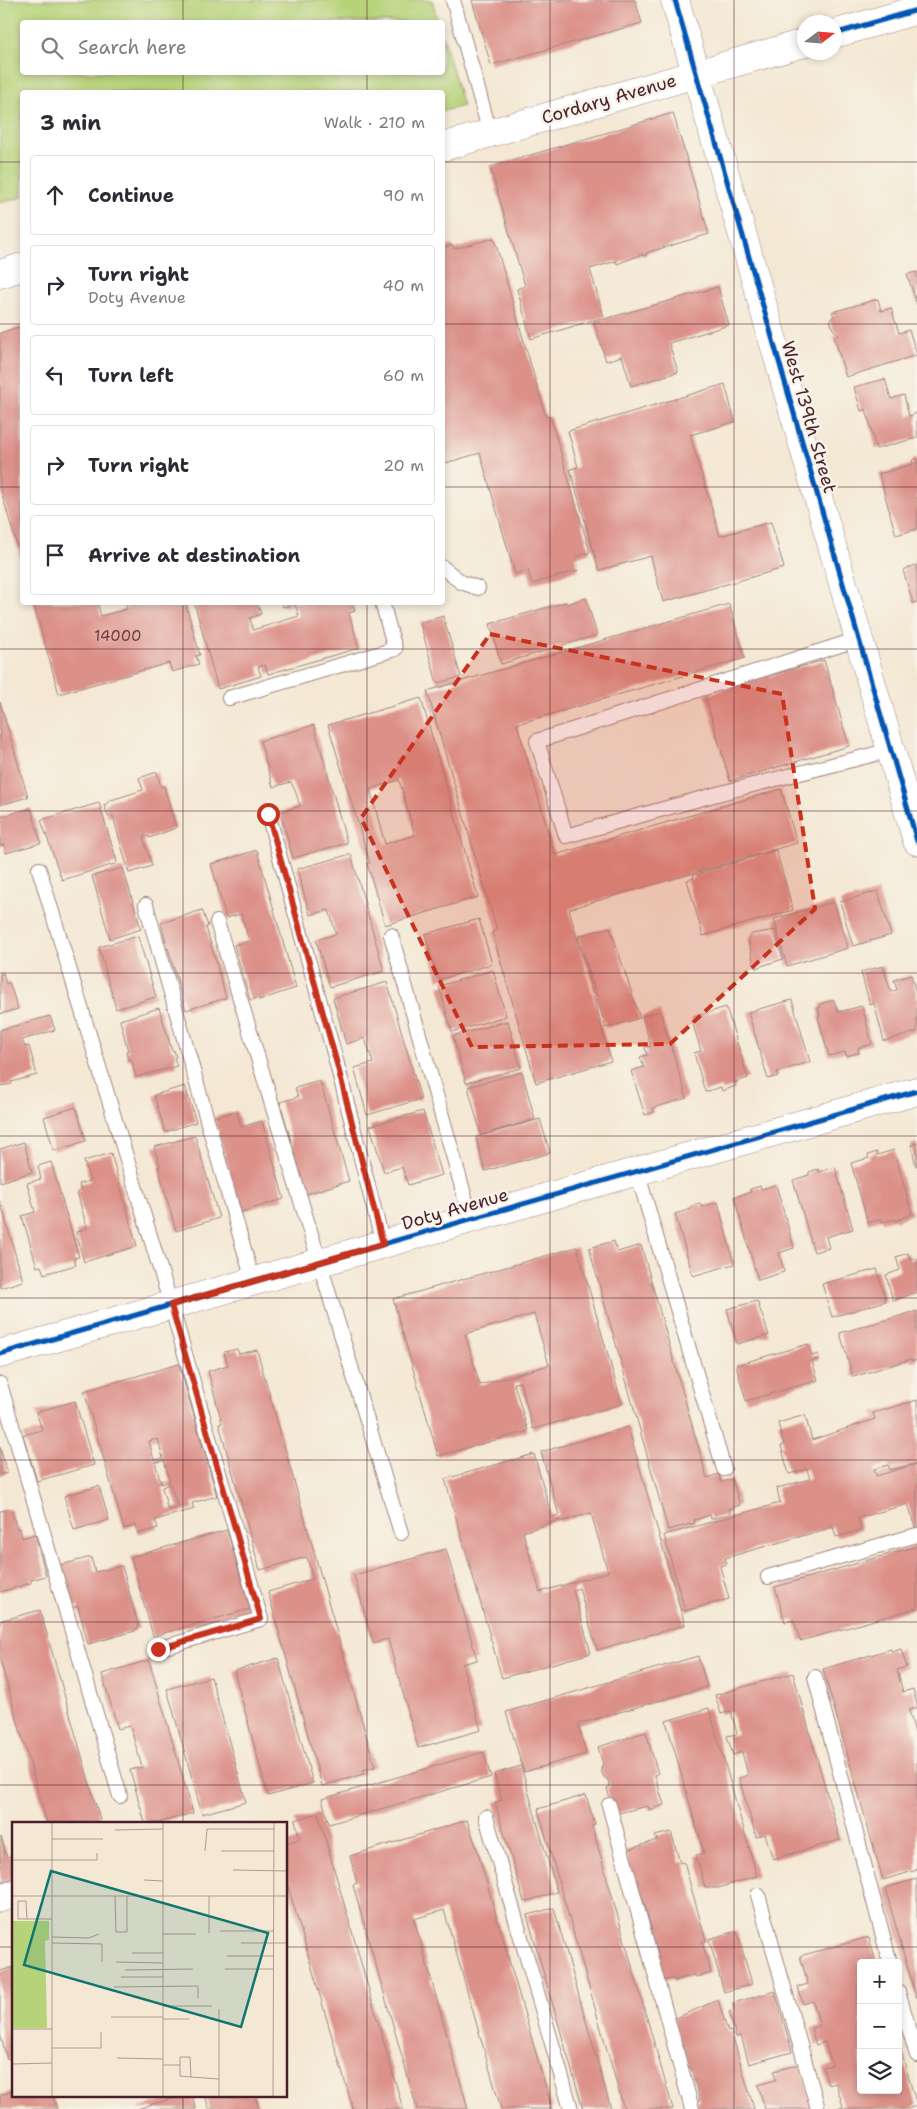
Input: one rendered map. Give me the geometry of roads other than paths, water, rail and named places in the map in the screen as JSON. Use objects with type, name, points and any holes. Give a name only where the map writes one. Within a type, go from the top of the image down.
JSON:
[{"type":"street","name":"West 139th Street","points":[[675,0],[917,841]]},
{"type":"street","points":[[842,32],[917,10]]},
{"type":"street","name":"Cordary Avenue","points":[[445,146],[797,45]]},
{"type":"street","points":[[0,274],[20,269]]},
{"type":"street","name":"Doty Avenue","points":[[0,1354],[917,1091]]},
{"type":"lane","points":[[453,0],[490,133]]},
{"type":"lane","points":[[445,569],[461,582],[478,588]]},
{"type":"lane","points":[[229,698],[395,649],[383,605]]},
{"type":"lane","points":[[859,639],[538,741],[566,836],[721,793],[891,750]]},
{"type":"lane","points":[[268,814],[337,1064],[383,1244]]},
{"type":"lane","points":[[39,869],[171,1305],[261,1619],[158,1649]]},
{"type":"lane","points":[[146,905],[253,1281]]},
{"type":"lane","points":[[217,922],[402,1533]]},
{"type":"lane","points":[[391,936],[471,1219]]},
{"type":"lane","points":[[637,1171],[724,1469]]},
{"type":"lane","points":[[0,1384],[120,1796]]},
{"type":"lane","points":[[768,1577],[917,1534]]},
{"type":"lane","points":[[815,1677],[889,1959]]},
{"type":"lane","points":[[608,1805],[692,2109]]},
{"type":"lane","points":[[486,1817],[571,2109]]},
{"type":"lane","points":[[758,1894],[818,2109]]},
{"type":"lane","points":[[902,2004],[917,2055]]}]
